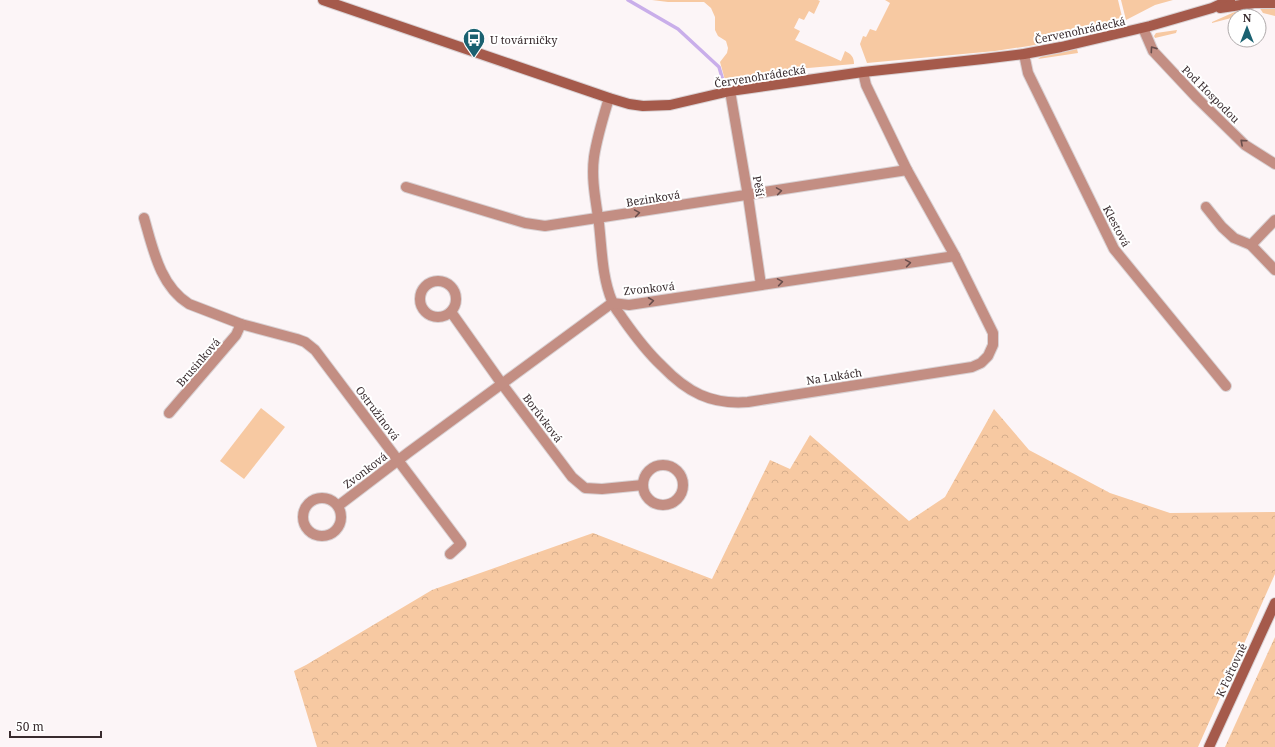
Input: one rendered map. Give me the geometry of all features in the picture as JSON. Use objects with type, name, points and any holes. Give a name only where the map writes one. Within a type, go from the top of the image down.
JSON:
[{"type":"street","name":"Červenohrádecká","points":[[323,0],[609,98],[628,104],[656,106],[670,105],[730,92],[863,72],[983,60],[1024,54],[1143,28],[1212,8],[1230,0]]},
{"type":"street","name":"Červenohrádecká","points":[[1212,8],[1275,1]]},
{"type":"street","name":"Pod Hospodou","points":[[1143,28],[1153,51],[1197,98],[1245,145],[1275,164]]},
{"type":"street","name":"Klestová","points":[[1024,54],[1028,73],[1114,249],[1226,386]]},
{"type":"street","name":"Na Lukách","points":[[609,98],[597,139],[594,156],[593,184],[605,281],[612,303],[640,343],[670,375],[695,393],[711,400],[748,402],[972,367],[981,363],[988,356],[993,345],[993,333],[955,256],[908,170],[866,85],[863,72]]},
{"type":"street","name":"Pěší","points":[[730,92],[748,196],[761,285]]},
{"type":"street","name":"Bezinková","points":[[406,188],[525,223],[537,225],[558,225],[908,170]]},
{"type":"street","points":[[1206,207],[1222,227],[1234,238],[1251,245],[1275,270]]},
{"type":"street","name":"Ostružinová","points":[[144,218],[157,263],[178,296],[189,304],[241,324],[297,339],[310,345],[461,544],[450,554]]},
{"type":"street","points":[[1251,245],[1275,220]]},
{"type":"street","name":"Zvonková","points":[[338,506],[398,460],[612,303],[629,305],[955,256]]},
{"type":"street","name":"Borůvková","points":[[451,312],[502,384],[572,477],[585,488],[602,489],[643,485]]},
{"type":"street","name":"Brusinková","points":[[169,413],[236,335],[241,324]]},
{"type":"street","name":"K Fořtovně","points":[[1209,747],[1275,603]]},
{"type":"green space","points":[[652,0],[818,0],[820,1],[814,14],[809,11],[804,20],[799,18],[794,28],[800,31],[795,40],[841,61],[845,51],[852,56],[854,64],[774,71],[725,80],[720,62],[727,53],[728,48],[726,41],[718,36],[715,30],[715,17],[711,8],[704,2],[668,2]]},
{"type":"green space","points":[[885,0],[1118,0],[1123,21],[1113,23],[1114,29],[1029,46],[995,51],[867,63],[860,44],[863,36],[866,37],[870,29],[876,31],[890,3]]},
{"type":"green space","points":[[1121,0],[1173,0],[1155,5],[1126,20]]},
{"type":"green space","points":[[1267,8],[1275,9],[1275,16],[1267,14]]},
{"type":"green space","points":[[1227,15],[1227,19],[1212,22]]},
{"type":"green space","points":[[1177,30],[1176,33],[1155,38],[1154,36],[1156,33]]},
{"type":"green space","points":[[1077,49],[1078,53],[1038,59],[1042,56]]},
{"type":"green space","points":[[261,408],[285,427],[244,479],[220,461]]},
{"type":"green space","points":[[994,409],[1029,450],[1110,493],[1170,513],[1275,512],[1275,574],[1198,747],[317,747],[294,671],[432,590],[593,533],[712,579],[770,460],[790,469],[810,435],[909,521],[945,497]]},
{"type":"green space","points":[[1275,637],[1275,747],[1225,747]]},
{"type":"waterway","points":[[628,0],[678,29],[719,67],[724,84],[729,83]]},
{"type":"place","name":"U továrničky","points":[[474,58]]}]
